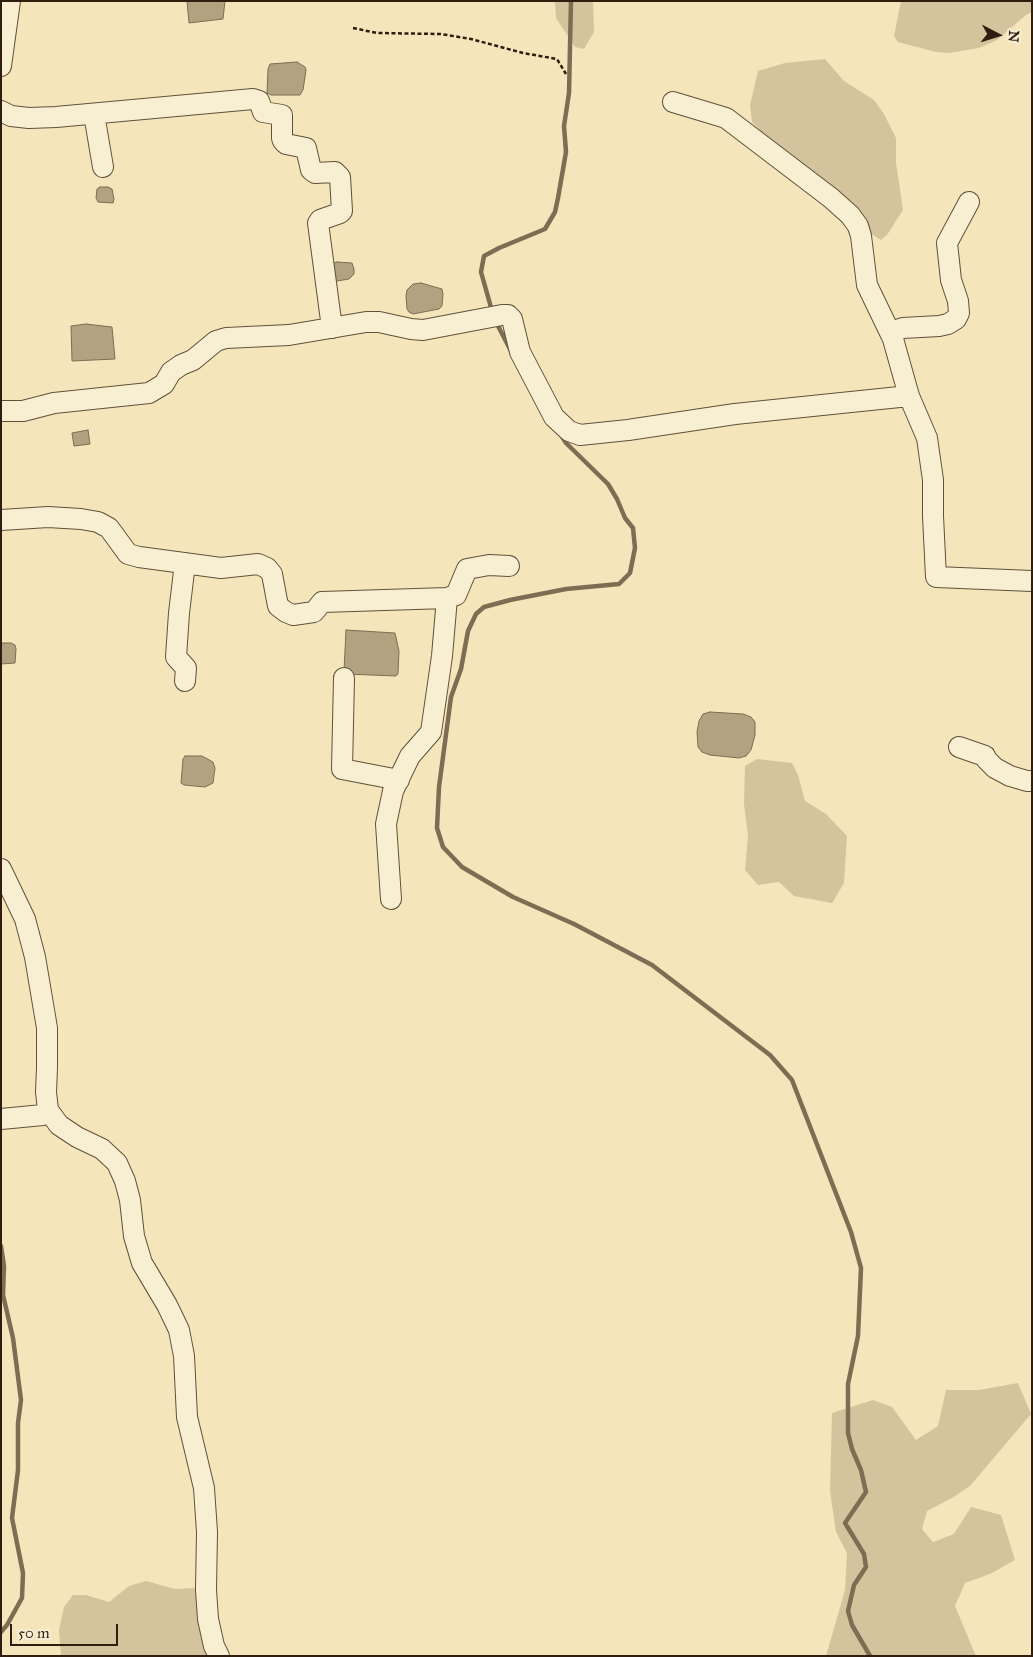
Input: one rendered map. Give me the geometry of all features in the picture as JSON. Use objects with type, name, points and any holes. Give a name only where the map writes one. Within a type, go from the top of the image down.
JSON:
[{"type":"street","points":[[1,66],[10,1]]},
{"type":"street","points":[[1,111],[11,116],[29,118],[94,114],[253,99],[259,101],[263,112],[282,115],[283,141],[286,144],[306,148],[311,170],[315,173],[335,172],[340,178],[342,211],[340,214],[327,217],[318,223],[332,328]]},
{"type":"street","points":[[673,102],[726,118],[831,198],[850,215],[858,226],[867,285],[890,332],[909,396],[924,430],[931,459],[936,577],[1032,581]]},
{"type":"street","points":[[94,114],[103,167]]},
{"type":"street","points":[[890,332],[903,328],[939,326],[948,324],[956,319],[958,301],[951,280],[947,243],[969,202]]},
{"type":"street","points":[[1,412],[23,411],[54,403],[149,393],[164,384],[171,372],[193,360],[216,341],[226,338],[289,335],[366,322],[379,322],[423,330],[508,315],[512,319],[520,352],[554,417],[569,431],[580,435],[735,414],[909,396]]},
{"type":"street","points":[[1,520],[48,517],[81,519],[98,522],[109,528],[128,554],[139,557],[221,568],[258,564],[267,568],[272,574],[278,606],[286,612],[293,614],[314,612],[322,602],[447,598],[456,595],[468,569],[489,564],[509,566]]},
{"type":"street","points":[[185,563],[176,657],[186,668],[185,681]]},
{"type":"street","points":[[391,899],[386,824],[393,791],[410,756],[431,732],[442,656],[447,598]]},
{"type":"street","points":[[344,678],[342,769],[399,780]]},
{"type":"street","points":[[959,747],[985,756],[996,768],[1010,776],[1032,781]]},
{"type":"street","points":[[1,869],[6,890],[25,919],[35,957],[47,1028],[46,1102],[50,1113],[59,1126],[102,1149],[116,1163],[125,1181],[130,1200],[134,1236],[142,1262],[167,1305],[178,1330],[184,1356],[188,1417],[204,1488],[207,1532],[206,1590],[208,1619],[214,1646],[219,1656]]},
{"type":"street","points":[[1,1119],[50,1113]]},
{"type":"path","points":[[352,28],[376,33],[441,34],[471,39],[523,53],[557,59],[566,74]]},
{"type":"shaded area","points":[[187,1],[225,1],[223,19],[189,23]]},
{"type":"shaded area","points":[[555,1],[593,1],[594,32],[584,49],[575,47],[556,18]]},
{"type":"shaded area","points":[[901,1],[1032,1],[1032,12],[997,40],[979,48],[949,53],[936,52],[898,42],[894,36]]},
{"type":"shaded area","points":[[825,59],[844,81],[874,100],[884,114],[896,138],[896,163],[903,210],[887,235],[881,240],[868,232],[783,155],[752,122],[750,105],[758,71],[785,63]]},
{"type":"shaded area","points":[[297,62],[305,67],[306,70],[303,90],[300,95],[271,95],[267,93],[270,64]]},
{"type":"shaded area","points":[[100,187],[112,189],[113,203],[98,202],[96,198],[97,189]]},
{"type":"shaded area","points":[[337,262],[352,263],[354,274],[349,279],[331,282],[329,264]]},
{"type":"shaded area","points":[[421,283],[442,289],[442,306],[439,309],[413,314],[407,309],[407,290],[413,284]]},
{"type":"shaded area","points":[[86,324],[112,327],[115,359],[72,361],[71,326]]},
{"type":"shaded area","points":[[88,430],[90,444],[74,446],[72,433]]},
{"type":"shaded area","points":[[346,630],[395,633],[399,651],[398,674],[396,676],[345,674]]},
{"type":"shaded area","points":[[1,643],[15,645],[15,663],[1,664]]},
{"type":"shaded area","points":[[710,712],[743,714],[751,717],[755,722],[755,735],[751,750],[746,756],[739,758],[710,755],[702,752],[698,747],[697,732],[699,721],[703,714]]},
{"type":"shaded area","points":[[185,756],[202,756],[213,762],[215,768],[213,783],[205,787],[181,783],[183,759]]},
{"type":"shaded area","points":[[757,759],[792,763],[798,775],[805,801],[826,814],[847,836],[844,883],[832,903],[794,896],[779,882],[758,885],[745,870],[748,835],[744,804],[745,766]]},
{"type":"shaded area","points":[[1018,1383],[1031,1414],[970,1486],[927,1511],[922,1529],[933,1542],[954,1534],[971,1507],[1001,1515],[1015,1560],[990,1574],[965,1583],[955,1606],[976,1656],[826,1656],[845,1590],[847,1553],[836,1532],[830,1491],[832,1413],[873,1400],[892,1407],[916,1440],[938,1426],[946,1390],[979,1390]]},
{"type":"shaded area","points":[[146,1581],[175,1589],[194,1588],[210,1596],[225,1656],[61,1656],[59,1630],[64,1607],[73,1595],[86,1595],[109,1602],[129,1586]]},
{"type":"waterway","points":[[492,311],[481,272],[484,256],[545,229],[555,212],[566,152],[564,126],[569,93],[571,1]]},
{"type":"waterway","points":[[496,322],[511,351]]},
{"type":"waterway","points":[[561,435],[566,443],[608,484],[625,518],[633,528],[635,548],[630,573],[619,584],[566,589],[510,600],[484,607],[476,614],[468,631],[461,669],[451,697],[439,787],[437,828],[443,847],[462,867],[513,897],[574,924],[652,965],[770,1055],[792,1080],[851,1232],[861,1268],[858,1336],[848,1384],[848,1433],[852,1449],[861,1470],[866,1492],[845,1523],[864,1554],[866,1567],[854,1585],[848,1611],[852,1625],[870,1656]]},
{"type":"waterway","points":[[1,1246],[4,1266],[3,1295],[13,1338],[21,1400],[18,1423],[18,1470],[12,1518],[23,1573],[22,1598],[1,1632]]}]
